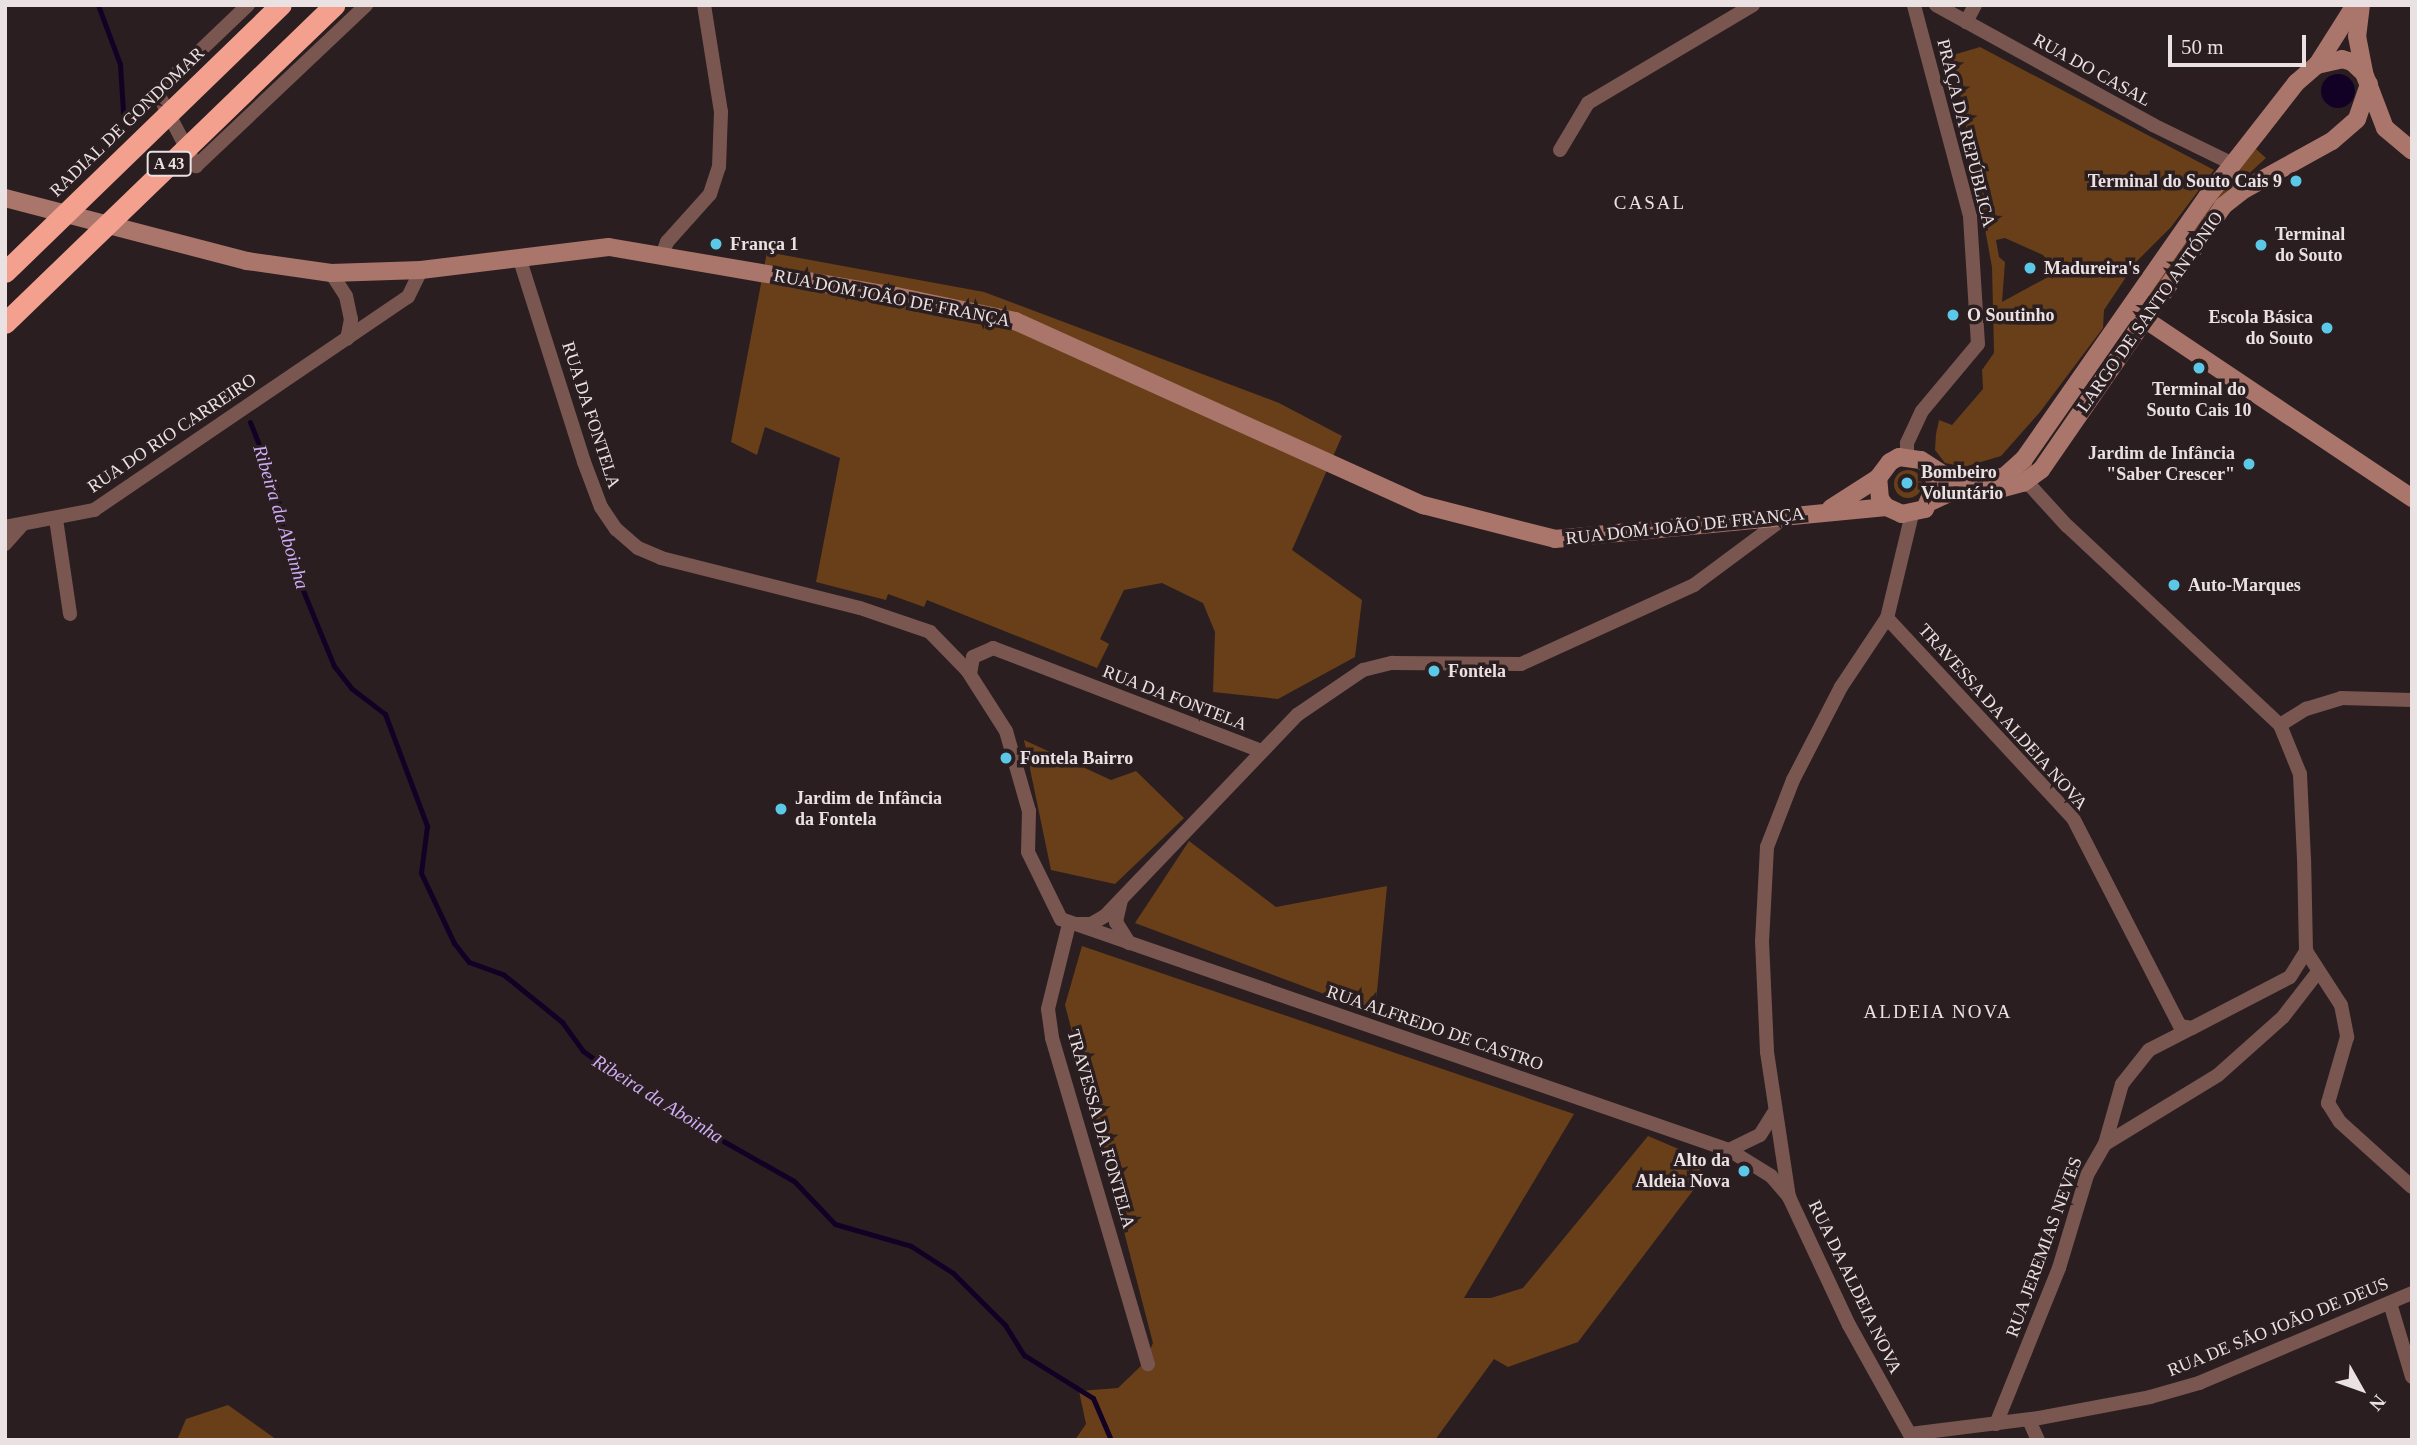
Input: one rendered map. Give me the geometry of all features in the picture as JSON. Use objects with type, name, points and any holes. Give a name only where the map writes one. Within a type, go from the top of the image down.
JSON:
[{"type":"highway","name":"RADIAL DE GONDOMAR","points":[[5,272],[281,5]]},
{"type":"highway","name":"A 43","points":[[5,323],[334,5]]},
{"type":"main road","name":"LARGO DE SANTO ANTÓNIO","points":[[1927,465],[1952,480],[1983,482],[2005,476],[2024,459],[2128,308],[2233,164],[2295,83],[2318,65],[2355,5]]},
{"type":"main road","points":[[2361,5],[2357,36],[2366,78],[2385,128],[2412,151]]},
{"type":"main road","points":[[2318,65],[2342,59],[2366,78]]},
{"type":"main road","name":"LARGO DE SANTO ANTÓNIO","points":[[2027,482],[2041,470],[2222,206],[2245,189],[2332,141],[2357,119],[2366,78]]},
{"type":"main road","name":"RUA DOM JOÃO DE FRANÇA","points":[[5,198],[247,261],[331,273],[421,271],[609,247],[1014,321],[1423,505],[1555,539],[1783,519],[1830,509],[1886,507]]},
{"type":"main road","points":[[2128,308],[2412,498]]},
{"type":"main road","points":[[1932,501],[1936,483],[1927,465],[1907,457],[1889,462],[1878,478],[1880,499],[1886,507],[1912,514],[1949,494],[1985,493],[2027,482]]},
{"type":"main road","name":"RUA DOM JOÃO DE FRANÇA","points":[[1830,509],[1878,478]]},
{"type":"street","points":[[248,5],[157,92],[196,166],[366,5]]},
{"type":"street","points":[[662,255],[667,242],[710,194],[719,167],[721,112],[704,5]]},
{"type":"street","points":[[1560,150],[1588,103],[1753,5]]},
{"type":"street","name":"PRAÇA DA REPÚBLICA","points":[[1907,457],[1907,443],[1922,411],[1978,344],[1970,216],[1914,5]]},
{"type":"street","name":"RUA DO CASAL","points":[[1936,5],[2233,164]]},
{"type":"street","points":[[1966,22],[1975,5]]},
{"type":"street","name":"RUA DA FONTELA","points":[[519,257],[584,462],[601,507],[617,529],[638,548],[661,558],[906,622],[930,632],[971,674],[1006,731],[1029,811],[1028,852],[1061,919],[1069,924]]},
{"type":"street","name":"RUA DO RIO CARREIRO","points":[[5,527],[94,510],[408,297],[421,271]]},
{"type":"street","points":[[331,273],[346,296],[351,319],[347,339]]},
{"type":"street","points":[[2024,459],[2027,482],[2067,526],[2280,724],[2300,774],[2306,951],[2317,973],[2341,1004],[2347,1037],[2328,1103],[2340,1122],[2412,1187]]},
{"type":"street","name":"RUA DA ALDEIA NOVA","points":[[1912,514],[1887,618],[1841,687],[1793,780],[1767,847],[1762,941],[1774,1112],[1789,1197],[1849,1325],[1912,1437]]},
{"type":"street","points":[[56,519],[70,614]]},
{"type":"street","name":"RUA DA FONTELA","points":[[971,674],[973,657],[982,649],[993,648],[1261,751],[1297,715],[1363,670],[1392,663],[1492,667],[1521,663],[1694,585],[1783,519]]},
{"type":"street","points":[[5,544],[20,526]]},
{"type":"street","name":"TRAVESSA DA ALDEIA NOVA","points":[[1887,618],[2073,818],[2180,1026],[2192,1028]]},
{"type":"street","points":[[2280,724],[2306,709],[2341,698],[2412,700]]},
{"type":"street","points":[[1069,924],[1091,924],[1122,897],[1261,751]]},
{"type":"street","points":[[1122,897],[1116,922],[1129,943]]},
{"type":"street","name":"RUA ALFREDO DE CASTRO","points":[[1069,924],[1729,1150],[1771,1176],[1789,1197]]},
{"type":"street","name":"TRAVESSA DA FONTELA","points":[[1069,924],[1048,1009],[1052,1038],[1148,1364]]},
{"type":"street","points":[[2105,1144],[2122,1084],[2149,1050],[2290,977],[2306,951]]},
{"type":"street","name":"RUA JEREMIAS NEVES","points":[[1996,1424],[2059,1268],[2087,1175],[2105,1144],[2218,1075],[2283,1017],[2317,973]]},
{"type":"street","points":[[1729,1150],[1760,1135],[1774,1112]]},
{"type":"street","name":"RUA DE SÃO JOÃO DE DEUS","points":[[1912,1437],[2029,1420],[2150,1397],[2199,1383],[2412,1293]]},
{"type":"street","points":[[2390,1303],[2412,1377]]},
{"type":"street","points":[[2029,1420],[2038,1440]]},
{"type":"shaded area","points":[[1980,47],[2214,170],[2171,227],[2136,262],[2104,310],[2103,328],[2040,412],[2001,456],[1964,467],[1945,463],[1935,450],[1936,434],[1939,420],[1952,425],[1983,389],[1982,370],[1994,353],[1992,267],[1953,55]],"holes":[[[2005,238],[2043,255],[2057,272],[2002,302],[2005,262],[1999,257],[1996,240]]]},
{"type":"shaded area","points":[[2338,74],[2350,79],[2355,91],[2350,103],[2338,108],[2326,103],[2321,91],[2326,79]]},
{"type":"shaded area","points":[[2256,149],[2266,158],[2211,208],[2150,297],[2147,295],[2209,205]]},
{"type":"shaded area","points":[[767,252],[984,292],[1279,403],[1342,436],[1292,550],[1362,600],[1355,657],[1278,699],[1213,692],[1215,632],[1203,603],[1162,583],[1124,590],[1100,639],[1109,644],[1097,668],[927,600],[924,607],[888,594],[886,600],[816,582],[840,458],[765,427],[757,455],[731,442]]},
{"type":"shaded area","points":[[1908,470],[1918,474],[1922,484],[1918,494],[1908,498],[1898,494],[1894,484],[1898,474]]},
{"type":"shaded area","points":[[1024,740],[1111,780],[1136,771],[1184,818],[1115,884],[1051,870]]},
{"type":"shaded area","points":[[1189,841],[1276,907],[1387,886],[1375,1013],[1135,923]]},
{"type":"shaded area","points":[[1082,946],[1574,1114],[1464,1298],[1491,1298],[1523,1288],[1648,1136],[1688,1153],[1704,1176],[1578,1342],[1508,1367],[1494,1359],[1435,1440],[1075,1440],[1086,1424],[1079,1391],[1118,1388],[1144,1363],[1153,1343],[1065,1005]]},
{"type":"shaded area","points":[[228,1405],[277,1440],[177,1440],[186,1419]]},
{"type":"waterway","name":"Ribeira da Aboinha","points":[[98,5],[120,64],[124,128]]},
{"type":"waterway","name":"Ribeira da Aboinha","points":[[250,422],[276,488],[286,549],[334,666],[351,688],[385,714],[427,826],[421,873],[454,943],[469,962],[504,975],[562,1022],[583,1051],[653,1101],[794,1181],[835,1224],[911,1246],[953,1273],[1005,1325],[1024,1355],[1093,1398],[1111,1440]]},
{"type":"place","name":"Terminal do Souto Cais 9","points":[[2296,181]]},
{"type":"place","name":"França 1","points":[[716,244]]},
{"type":"place","name":"Terminal do Souto","points":[[2261,245]]},
{"type":"place","name":"Madureira's","points":[[2030,268]]},
{"type":"place","name":"O Soutinho","points":[[1953,315]]},
{"type":"place","name":"Escola Básica do Souto","points":[[2327,328]]},
{"type":"place","name":"Terminal do Souto Cais 10","points":[[2199,368]]},
{"type":"place","name":"Jardim de Infância \"Saber Crescer\"","points":[[2249,464]]},
{"type":"place","name":"Bombeiro Voluntário","points":[[1907,483]]},
{"type":"place","name":"Auto-Marques","points":[[2174,585]]},
{"type":"place","name":"Fontela","points":[[1434,671]]},
{"type":"place","name":"Fontela Bairro","points":[[1006,758]]},
{"type":"place","name":"Jardim de Infância da Fontela","points":[[781,809]]},
{"type":"place","name":"Alto da Aldeia Nova","points":[[1744,1171]]},
{"type":"district","name":"CASAL","points":[[1650,203]]},
{"type":"district","name":"ALDEIA NOVA","points":[[1938,1012]]}]
